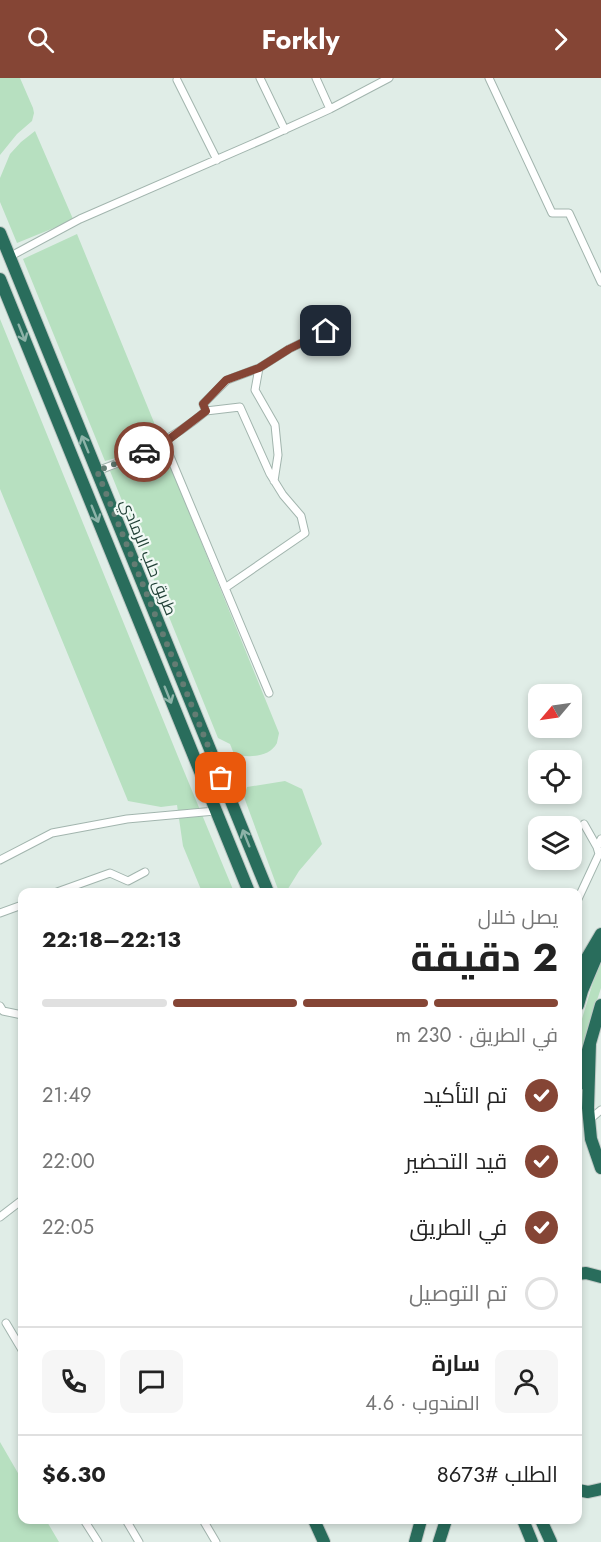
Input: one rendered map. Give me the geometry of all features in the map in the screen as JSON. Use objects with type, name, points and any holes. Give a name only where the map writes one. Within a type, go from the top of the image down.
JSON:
[{"type":"highway","name":"طريق حلب الرمادي","points":[[0,233],[266,888]]},
{"type":"highway","name":"طريق حلب الرمادي","points":[[0,279],[247,888]]},
{"type":"highway","points":[[582,966],[601,934]]},
{"type":"highway","points":[[582,991],[601,946]]},
{"type":"highway","points":[[582,1071],[601,1005]]},
{"type":"highway","points":[[590,1043],[589,1120],[591,1139],[601,1168]]},
{"type":"highway","points":[[582,1274],[601,1277]]},
{"type":"highway","points":[[582,1491],[601,1490]]},
{"type":"highway","points":[[316,1524],[324,1542]]},
{"type":"highway","points":[[415,1542],[420,1524]]},
{"type":"highway","points":[[439,1542],[445,1524]]},
{"type":"highway","points":[[524,1524],[532,1542]]},
{"type":"highway","points":[[543,1524],[551,1542]]},
{"type":"street","points":[[260,78],[285,130]]},
{"type":"street","points":[[316,78],[330,109]]},
{"type":"street","points":[[9,256],[80,219],[285,130],[330,109],[373,82],[389,78]]},
{"type":"street","points":[[489,78],[552,213],[569,213],[601,282]]},
{"type":"street","points":[[177,80],[217,160]]},
{"type":"street","points":[[206,411],[203,404],[226,380],[259,368],[289,349],[326,331]]},
{"type":"street","points":[[259,368],[255,390],[275,425],[278,455],[274,481]]},
{"type":"street","points":[[97,471],[135,457],[164,442],[206,411],[240,407],[274,481],[301,516],[304,533],[225,588]]},
{"type":"street","points":[[164,442],[269,693]]},
{"type":"street","points":[[0,860],[52,833],[127,819],[217,815]]},
{"type":"street","points":[[582,890],[599,854],[585,824]]},
{"type":"street","points":[[597,847],[601,839]]},
{"type":"street","points":[[68,888],[110,873],[128,881],[145,872]]},
{"type":"street","points":[[0,913],[18,906]]},
{"type":"street","points":[[0,1006],[3,1011],[18,1014]]},
{"type":"street","points":[[589,1120],[601,1110]]},
{"type":"street","points":[[0,1217],[18,1203]]},
{"type":"street","points":[[6,1323],[18,1343]]},
{"type":"street","points":[[87,1524],[98,1542]]},
{"type":"street","points":[[128,1524],[139,1542]]},
{"type":"street","points":[[205,1524],[216,1542]]},
{"type":"green space","points":[[0,78],[20,78],[34,113],[32,121],[17,134],[0,155]]},
{"type":"green space","points":[[35,131],[73,219],[17,243],[0,202],[0,178],[10,154]]},
{"type":"green space","points":[[77,234],[162,442],[145,450],[105,461],[23,259]]},
{"type":"green space","points":[[0,319],[232,888],[200,888],[183,846],[177,805],[161,807],[128,801],[0,489]]},
{"type":"green space","points":[[163,448],[279,733],[277,743],[273,748],[257,756],[234,754],[230,744],[218,738],[110,471]]},
{"type":"green space","points":[[285,781],[302,789],[322,844],[299,871],[288,888],[278,888],[244,797],[247,787]]},
{"type":"green space","points":[[601,959],[601,988],[582,1047],[582,1019]]},
{"type":"green space","points":[[0,1442],[18,1473],[18,1524],[48,1524],[59,1542],[0,1542]]},
{"type":"way so far","points":[[144,452],[97,471],[221,778]]},
{"type":"route","points":[[144,452],[168,440],[196,420],[206,411],[203,404],[226,380],[259,368],[289,349],[326,331]]}]
